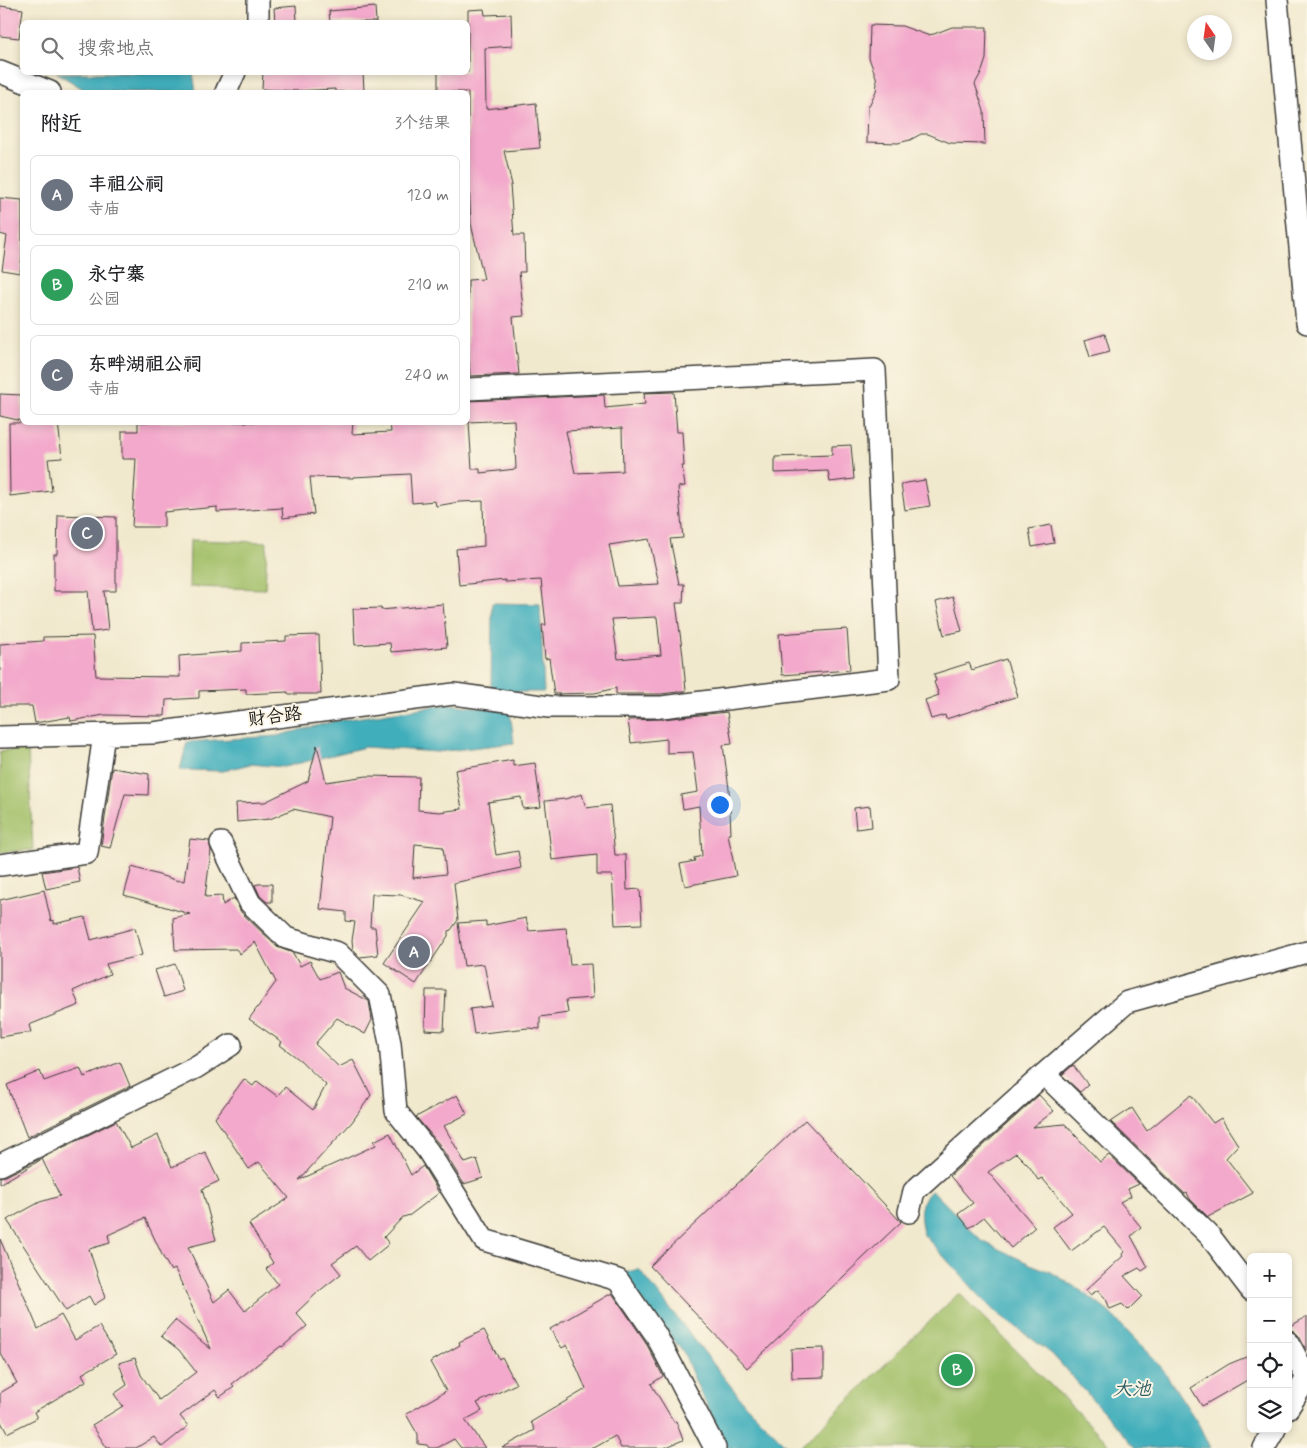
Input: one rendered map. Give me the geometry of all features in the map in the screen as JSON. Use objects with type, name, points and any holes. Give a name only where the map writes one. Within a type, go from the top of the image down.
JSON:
[{"type":"street","points":[[258,0],[258,20]]},
{"type":"street","points":[[1277,0],[1307,323]]},
{"type":"street","points":[[227,90],[234,75]]},
{"type":"street","points":[[5,79],[43,90]]},
{"type":"street","name":"财合路","points":[[0,737],[153,733],[454,694],[549,707],[662,707],[889,679],[875,370],[470,389]]},
{"type":"street","points":[[0,864],[87,853],[104,734]]},
{"type":"street","points":[[221,843],[250,903],[286,938],[338,953],[380,995],[390,1043],[396,1111],[428,1151],[484,1240],[618,1280],[656,1335],[714,1448]]},
{"type":"street","points":[[909,1212],[914,1191],[1127,1002],[1307,952]]},
{"type":"street","points":[[0,1166],[197,1067],[231,1045]]},
{"type":"street","points":[[1044,1074],[1209,1235],[1247,1285]]},
{"type":"street","points":[[1288,1343],[1306,1378],[1292,1401]]},
{"type":"street","points":[[1264,1448],[1273,1433]]},
{"type":"green space","points":[[190,540],[267,542],[265,589],[189,587]]},
{"type":"green space","points":[[28,749],[33,850],[0,852],[0,751]]},
{"type":"green space","points":[[959,1293],[1113,1448],[800,1447]]},
{"type":"water","points":[[60,75],[193,75],[196,90],[85,90]]},
{"type":"water","points":[[492,603],[540,604],[544,692],[491,692]]},
{"type":"water","points":[[449,704],[510,711],[514,743],[437,752],[365,747],[284,767],[250,764],[223,771],[180,770],[187,742],[277,736],[335,721]]},
{"type":"water","name":"大池","points":[[931,1191],[982,1241],[1051,1272],[1083,1292],[1109,1312],[1162,1368],[1199,1425],[1210,1448],[1136,1448],[1052,1354],[992,1309],[923,1234],[921,1211],[923,1201]]},
{"type":"water","points":[[639,1269],[744,1403],[789,1448],[729,1448],[696,1383],[684,1353],[625,1280],[627,1272]]},
{"type":"building","points":[[0,6],[23,9],[19,38],[0,36]]},
{"type":"building","points":[[296,6],[297,20],[275,20],[274,8]]},
{"type":"building","points":[[375,7],[376,20],[330,20],[329,11]]},
{"type":"building","points":[[484,9],[485,15],[511,14],[512,46],[485,48],[486,109],[536,103],[540,148],[504,151],[512,185],[510,185],[514,235],[524,235],[525,272],[519,272],[524,316],[513,317],[519,374],[470,376],[470,280],[484,279],[471,224],[470,90],[438,90],[438,75],[470,75],[470,20],[468,20],[468,10]]},
{"type":"building","points":[[870,25],[902,26],[927,35],[952,27],[987,27],[986,59],[975,84],[984,111],[985,144],[950,143],[928,134],[921,134],[910,140],[898,143],[867,142],[868,108],[876,91],[877,84],[869,58]]},
{"type":"building","points":[[263,75],[363,75],[364,90],[262,89]]},
{"type":"building","points":[[0,198],[20,200],[20,273],[2,270],[7,236],[0,234]]},
{"type":"building","points":[[1105,334],[1110,352],[1090,357],[1085,340]]},
{"type":"building","points":[[674,392],[677,432],[682,432],[684,466],[682,466],[685,486],[678,487],[683,538],[670,539],[679,584],[684,584],[683,603],[676,603],[686,691],[661,694],[616,694],[616,688],[595,693],[554,694],[549,658],[545,659],[542,625],[546,625],[541,580],[505,582],[505,580],[459,585],[456,549],[484,546],[483,501],[459,502],[436,506],[435,501],[412,503],[410,474],[353,478],[310,477],[314,514],[283,518],[282,508],[217,512],[217,507],[164,512],[164,527],[132,527],[136,459],[122,459],[122,431],[138,431],[138,425],[353,425],[352,434],[391,432],[390,425],[469,425],[472,469],[480,469],[480,473],[516,469],[514,420],[470,422],[470,401],[604,395],[605,408],[645,404],[644,393]],"holes":[[[622,428],[623,471],[575,473],[566,431]],[[649,539],[659,584],[618,586],[609,545]],[[657,617],[661,655],[618,659],[612,619]]]},
{"type":"building","points":[[0,394],[20,395],[20,421],[0,416]]},
{"type":"building","points":[[9,423],[20,423],[20,425],[58,425],[62,458],[48,459],[52,491],[10,496]]},
{"type":"building","points":[[851,445],[854,479],[830,482],[828,471],[775,473],[775,457],[832,455],[832,446]]},
{"type":"building","points":[[925,480],[930,506],[905,510],[901,484]]},
{"type":"building","points":[[58,515],[116,517],[116,591],[104,591],[108,630],[92,632],[88,591],[54,591],[54,554],[57,554]]},
{"type":"building","points":[[1051,525],[1054,543],[1032,547],[1029,529]]},
{"type":"building","points":[[953,597],[962,631],[944,635],[936,602]]},
{"type":"building","points":[[443,604],[447,647],[391,652],[390,643],[355,645],[353,609],[381,608],[381,610]]},
{"type":"building","points":[[847,629],[850,670],[782,675],[779,634]]},
{"type":"building","points":[[319,635],[321,694],[288,694],[288,692],[246,694],[246,689],[199,691],[199,698],[166,700],[165,716],[104,715],[71,721],[70,717],[35,723],[32,706],[0,706],[0,644],[43,641],[43,637],[93,636],[96,676],[180,677],[179,656],[242,651],[242,643],[286,641],[286,636]]},
{"type":"building","points":[[1006,659],[1018,696],[946,719],[945,715],[931,719],[925,700],[939,695],[934,682],[936,681],[934,674],[969,663],[972,670]]},
{"type":"building","points":[[727,712],[732,744],[723,745],[729,789],[731,834],[728,834],[736,876],[685,886],[680,864],[695,861],[694,858],[702,856],[699,806],[683,809],[681,795],[698,792],[693,752],[667,753],[667,739],[631,743],[628,720],[663,719]]},
{"type":"building","points":[[317,745],[326,782],[367,776],[419,777],[418,810],[439,812],[462,809],[455,770],[513,760],[513,766],[535,763],[541,807],[523,809],[521,797],[488,802],[496,855],[518,851],[521,868],[454,883],[458,920],[451,930],[448,931],[448,936],[416,984],[384,963],[425,902],[401,895],[372,894],[370,927],[375,927],[378,955],[360,957],[353,950],[352,940],[355,922],[346,921],[346,912],[320,909],[330,817],[293,809],[270,819],[237,822],[236,803],[265,802],[308,781]],"holes":[[[415,844],[443,847],[446,874],[413,878]]]},
{"type":"building","points":[[112,768],[149,774],[148,795],[125,794],[110,848],[101,846]]},
{"type":"building","points":[[582,794],[586,808],[610,805],[615,855],[626,855],[627,890],[640,889],[642,924],[615,925],[612,875],[597,875],[597,855],[552,860],[545,801],[565,799]]},
{"type":"building","points":[[870,806],[872,827],[856,829],[854,808]]},
{"type":"building","points":[[190,839],[209,841],[211,851],[205,897],[222,896],[223,905],[234,898],[241,912],[277,947],[293,953],[300,966],[310,961],[320,979],[338,972],[344,988],[369,1001],[372,1020],[365,1034],[337,1018],[315,1044],[339,1067],[353,1060],[371,1095],[352,1122],[299,1180],[376,1145],[374,1141],[390,1133],[411,1175],[423,1166],[439,1193],[410,1215],[403,1217],[384,1237],[389,1244],[368,1261],[356,1246],[332,1263],[341,1274],[296,1313],[307,1326],[232,1384],[234,1387],[220,1397],[215,1390],[180,1416],[188,1426],[162,1447],[154,1437],[136,1448],[107,1448],[92,1425],[123,1406],[114,1394],[127,1385],[119,1363],[135,1358],[141,1375],[159,1400],[196,1372],[179,1350],[161,1336],[175,1320],[211,1349],[175,1269],[171,1271],[145,1218],[108,1235],[110,1243],[89,1249],[105,1298],[94,1305],[89,1296],[66,1311],[7,1220],[40,1202],[60,1196],[42,1159],[0,1184],[0,1177],[6,1176],[116,1121],[131,1148],[158,1135],[172,1167],[205,1152],[219,1181],[202,1189],[216,1240],[188,1247],[214,1302],[229,1290],[245,1311],[278,1284],[266,1269],[273,1263],[249,1224],[289,1198],[259,1162],[249,1169],[215,1118],[244,1079],[253,1086],[257,1081],[277,1096],[285,1087],[313,1110],[326,1085],[300,1060],[280,1045],[282,1042],[249,1019],[276,982],[255,942],[240,954],[236,949],[175,950],[173,918],[190,914],[124,895],[132,867],[184,881]]},
{"type":"building","points":[[77,867],[80,882],[46,889],[42,872]]},
{"type":"building","points":[[272,884],[272,902],[267,902],[260,896],[255,885]]},
{"type":"building","points":[[44,890],[51,921],[54,920],[54,924],[85,917],[91,940],[135,928],[142,955],[106,964],[110,974],[73,991],[79,1005],[29,1025],[31,1032],[0,1037],[0,900]]},
{"type":"building","points":[[526,918],[529,931],[566,928],[570,965],[591,964],[593,998],[566,1000],[568,1013],[540,1017],[540,1029],[528,1028],[474,1034],[470,1009],[492,1006],[484,964],[464,966],[458,923],[486,921],[486,926]]},
{"type":"building","points":[[175,964],[183,991],[164,997],[155,970]]},
{"type":"building","points":[[426,990],[446,990],[444,1031],[425,1030]]},
{"type":"building","points":[[120,1062],[130,1086],[27,1137],[7,1085],[40,1071],[44,1081],[80,1068],[84,1077]]},
{"type":"building","points":[[1073,1065],[1088,1085],[1080,1092],[1062,1075]]},
{"type":"building","points":[[457,1095],[467,1114],[444,1126],[465,1163],[477,1159],[483,1178],[464,1184],[439,1144],[416,1117]]},
{"type":"building","points":[[1039,1095],[1054,1111],[1033,1127],[1065,1124],[1100,1162],[1109,1155],[1139,1184],[1128,1189],[1131,1196],[1120,1202],[1141,1227],[1131,1236],[1148,1267],[1142,1271],[1139,1268],[1124,1276],[1142,1296],[1128,1310],[1122,1304],[1110,1309],[1106,1299],[1098,1290],[1090,1295],[1086,1290],[1125,1252],[1104,1227],[1071,1251],[1053,1227],[1072,1213],[1042,1178],[1038,1180],[1029,1166],[1016,1153],[988,1172],[1035,1227],[1011,1248],[984,1217],[969,1228],[958,1214],[973,1203],[950,1176]]},
{"type":"building","points":[[1191,1095],[1213,1123],[1221,1118],[1238,1145],[1226,1158],[1253,1193],[1208,1217],[1190,1199],[1187,1193],[1185,1194],[1111,1122],[1132,1108],[1147,1131]]},
{"type":"building","points":[[805,1120],[901,1222],[747,1368],[650,1266]]},
{"type":"building","points":[[0,1239],[38,1329],[61,1315],[75,1340],[99,1326],[116,1354],[82,1374],[86,1381],[34,1412],[37,1418],[7,1433],[0,1420],[0,1393],[17,1383],[0,1352]]},
{"type":"building","points":[[612,1293],[645,1341],[663,1376],[651,1384],[674,1422],[676,1421],[683,1440],[664,1448],[621,1448],[615,1436],[594,1448],[502,1448],[535,1430],[531,1422],[586,1389],[567,1345],[562,1348],[550,1329]]},
{"type":"building","points":[[1307,1316],[1307,1350],[1299,1336],[1292,1331],[1292,1325]]},
{"type":"building","points":[[484,1330],[499,1359],[502,1357],[516,1384],[477,1403],[482,1411],[465,1420],[485,1448],[461,1448],[454,1439],[437,1448],[429,1448],[427,1445],[418,1444],[418,1435],[406,1414],[446,1391],[430,1362],[460,1345],[459,1342]]},
{"type":"building","points":[[824,1348],[824,1377],[792,1378],[791,1349]]},
{"type":"building","points":[[1247,1357],[1247,1380],[1202,1406],[1191,1388],[1229,1364]]},
{"type":"place","name":"东畔湖祖公祠","points":[[87,533]]},
{"type":"place","name":"丰祖公祠","points":[[414,952]]},
{"type":"place","name":"永宁寨","points":[[957,1370]]}]
